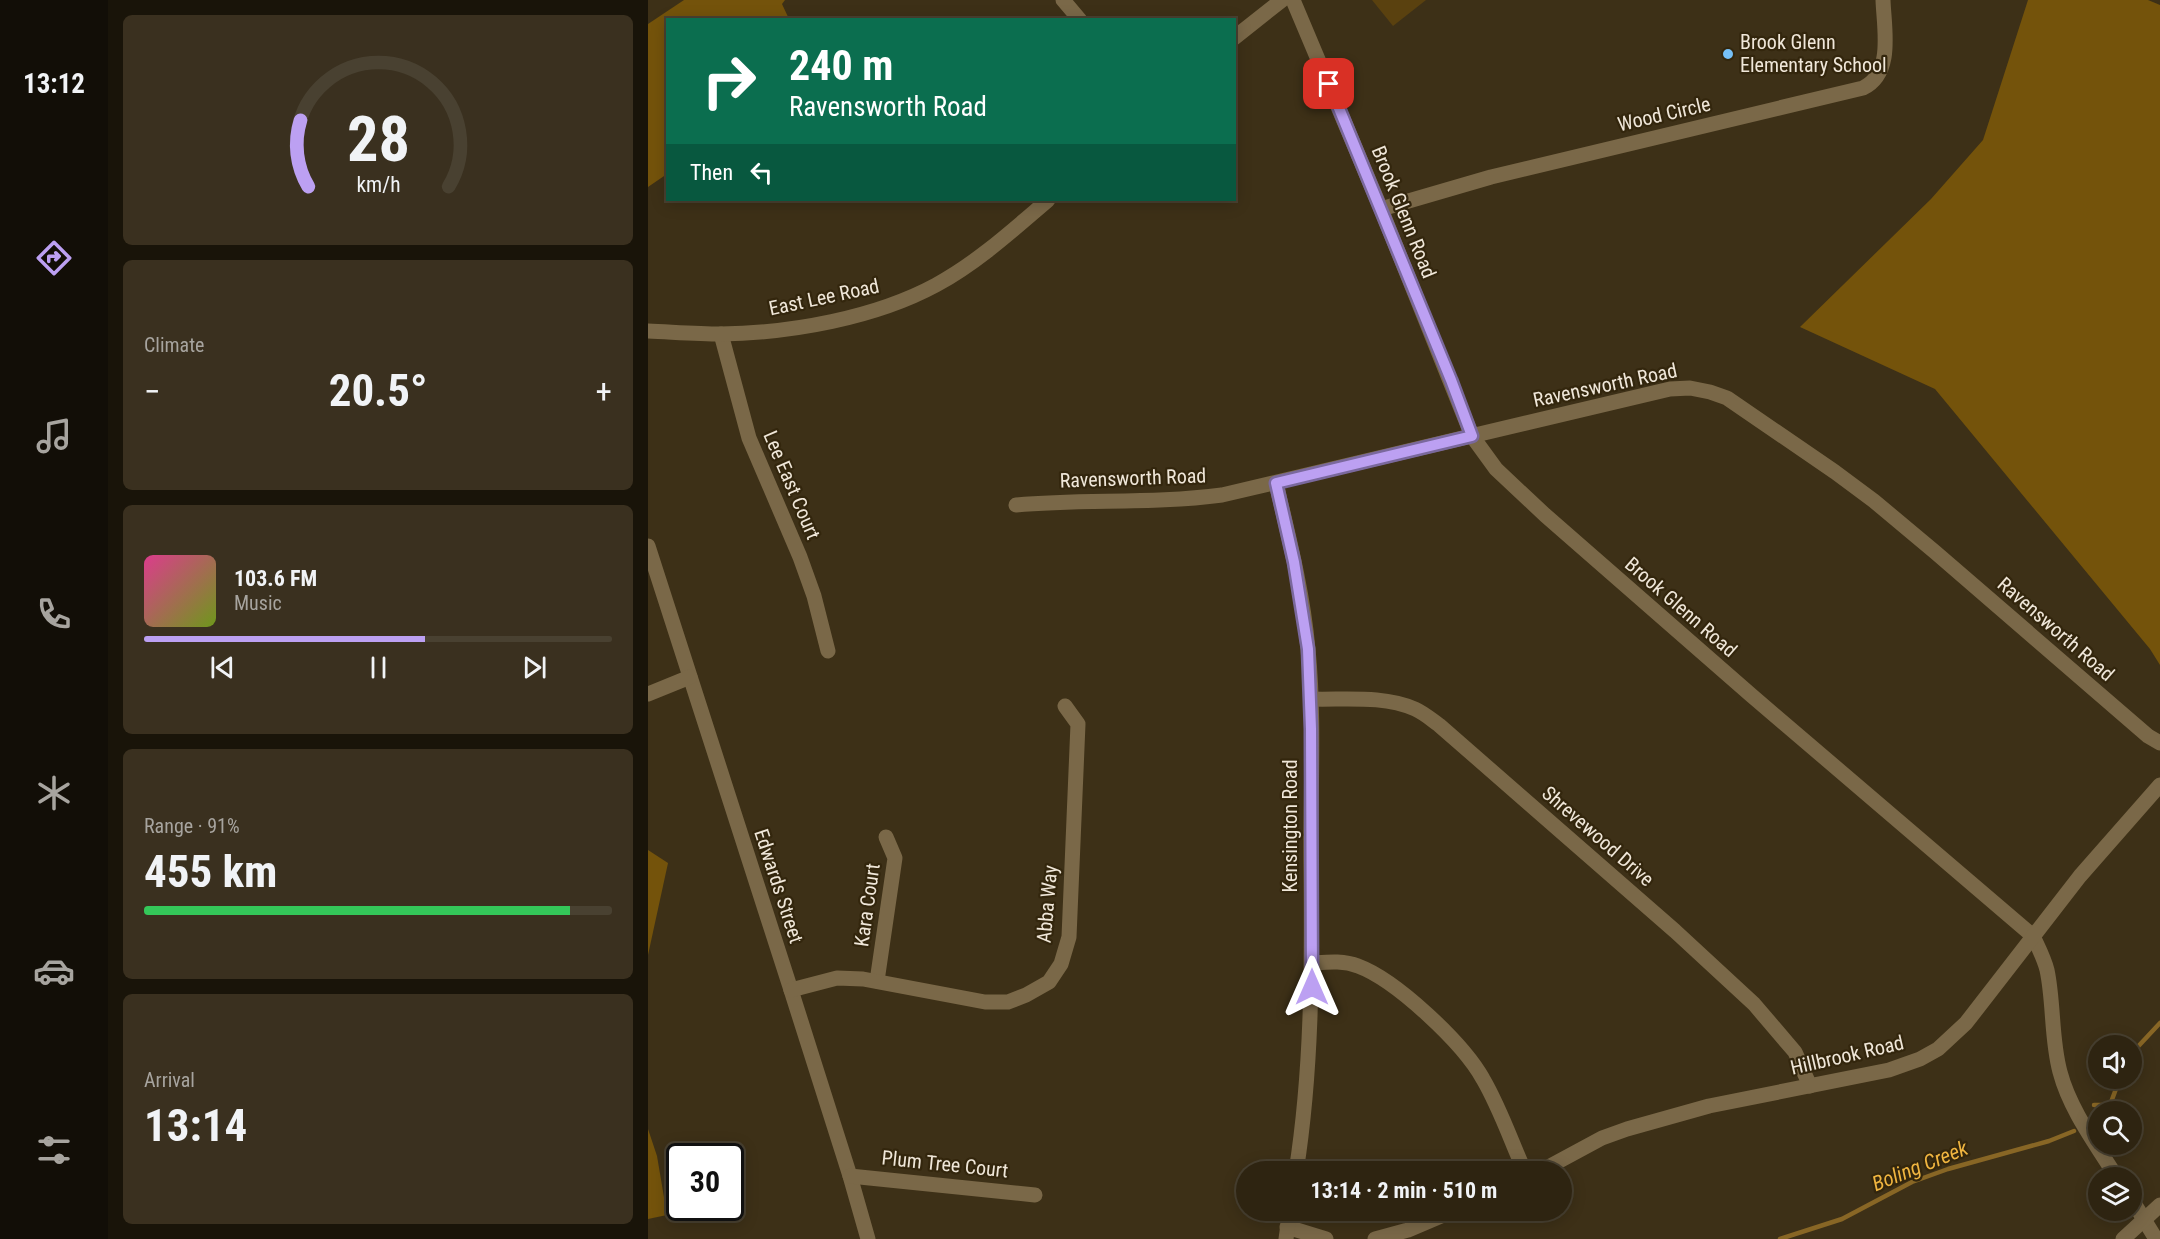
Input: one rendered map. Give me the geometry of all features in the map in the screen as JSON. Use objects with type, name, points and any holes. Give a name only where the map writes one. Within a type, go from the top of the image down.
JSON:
[{"type":"street","points":[[1063,0],[1078,18]]},
{"type":"street","points":[[1236,36],[1282,0]]},
{"type":"street","name":"Brook Glenn Road","points":[[1293,0],[1381,209],[1472,436],[1496,469],[1545,515],[1769,711],[2033,936],[2047,969],[2060,1073],[2075,1109],[2110,1167]]},
{"type":"street","name":"Wood Circle","points":[[1381,209],[1491,177],[1863,88],[1875,80],[1883,67],[1885,42],[1883,0]]},
{"type":"street","name":"East Lee Road","points":[[648,331],[721,334],[764,331],[836,320],[881,308],[916,295],[969,265],[1047,201]]},
{"type":"street","name":"Lee East Court","points":[[721,334],[749,438],[800,557],[814,596],[828,651]]},
{"type":"street","name":"Ravensworth Road","points":[[1016,505],[1192,499],[1222,495],[1670,389],[1690,388],[1710,392],[1727,398],[1874,501],[2148,736],[2160,743]]},
{"type":"street","name":"Kensington Road","points":[[1276,483],[1304,617],[1311,699],[1311,1033],[1307,1094],[1298,1161]]},
{"type":"street","name":"Edwards Street","points":[[648,546],[791,990],[868,1239]]},
{"type":"street","points":[[648,694],[690,677]]},
{"type":"street","name":"Shrevewood Drive","points":[[1311,699],[1368,699],[1402,704],[1418,710],[1439,725],[1675,931],[1754,1004],[1795,1052],[1810,1086]]},
{"type":"street","name":"Abba Way","points":[[791,990],[837,978],[877,981],[985,1002],[1008,1002],[1049,982],[1061,964],[1069,937],[1078,724],[1065,706]]},
{"type":"street","name":"Hillbrook Road","points":[[1559,1161],[1602,1138],[1627,1129],[1709,1106],[1889,1070],[1938,1050],[1966,1023],[2080,876],[2160,784]]},
{"type":"street","name":"Kara Court","points":[[877,981],[895,858],[886,837]]},
{"type":"street","points":[[1312,963],[1334,962],[1355,965],[1377,974],[1408,998],[1457,1044],[1484,1080],[1520,1161]]},
{"type":"street","name":"Plum Tree Court","points":[[850,1176],[1035,1195]]},
{"type":"street","points":[[2122,1239],[2145,1221],[2160,1205]]},
{"type":"street","points":[[2142,1216],[2156,1239]]},
{"type":"street","points":[[1375,1239],[1408,1230],[1429,1221]]},
{"type":"street","points":[[1287,1233],[1326,1239]]},
{"type":"shaded area","points":[[684,0],[785,0],[782,4],[789,18],[666,18],[666,175],[648,187],[648,24]]},
{"type":"shaded area","points":[[1372,0],[1426,0],[1393,26]]},
{"type":"shaded area","points":[[2028,0],[2148,0],[2160,5],[2160,665],[2150,649],[1935,389],[1800,327],[1931,199],[1983,140]]},
{"type":"shaded area","points":[[648,850],[668,863],[648,955]]},
{"type":"shaded area","points":[[648,1129],[657,1156],[666,1215],[648,1219]]},
{"type":"waterway","name":"Boling Creek","points":[[2142,1042],[2160,1023]]},
{"type":"waterway","name":"Boling Creek","points":[[2111,1101],[2116,1089]]},
{"type":"waterway","name":"Boling Creek","points":[[1780,1239],[1842,1219],[1912,1182],[1948,1169],[2049,1141],[2074,1131]]},
{"type":"place","name":"Brook Glenn Elementary School","points":[[1728,54]]},
{"type":"route","points":[[1312,987],[1311,699],[1308,649],[1294,562],[1276,483],[1472,436],[1329,84]]}]
